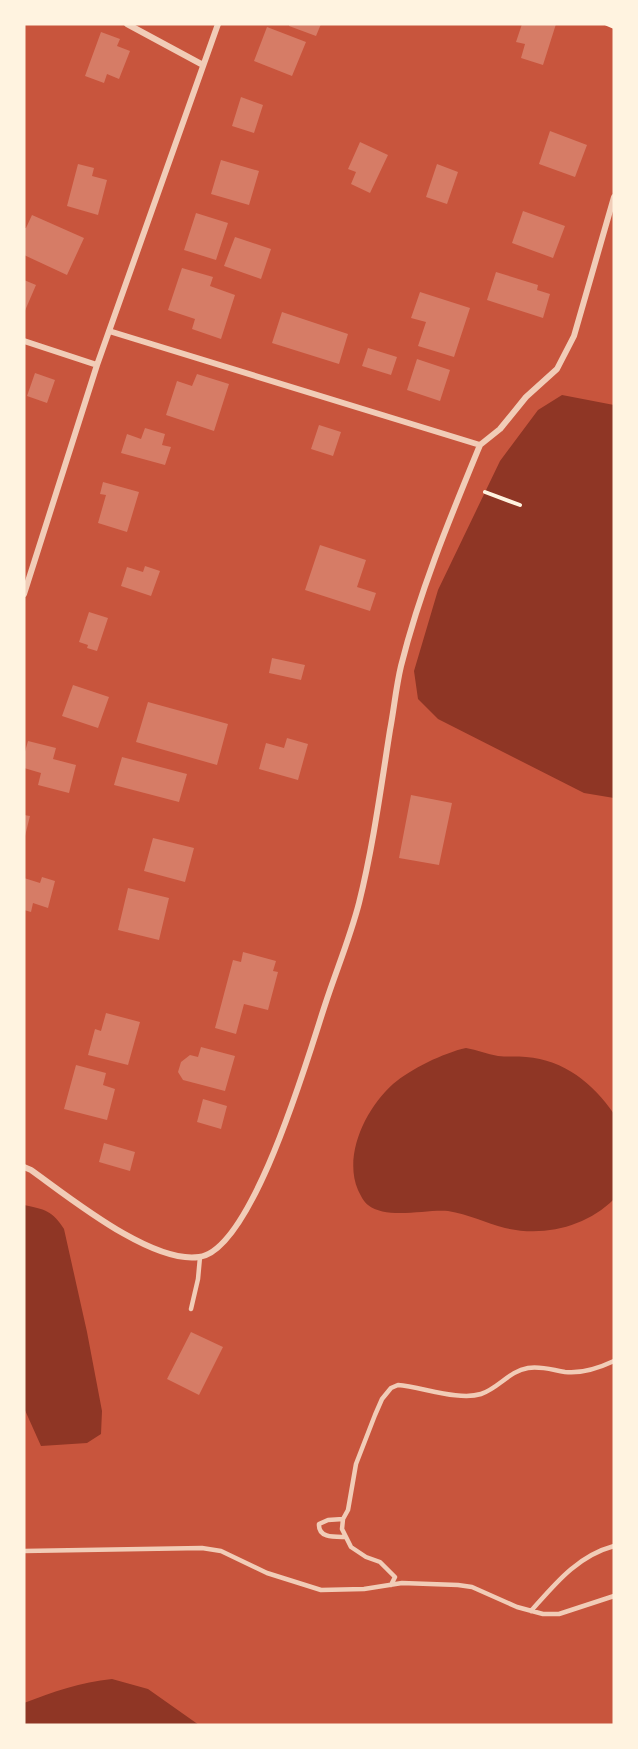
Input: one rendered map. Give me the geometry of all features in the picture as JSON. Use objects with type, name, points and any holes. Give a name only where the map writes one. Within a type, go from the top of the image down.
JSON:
[{"type":"street","points":[[127,24],[203,65]]},
{"type":"street","points":[[24,594],[97,365],[218,24]]},
{"type":"street","points":[[24,1167],[115,1230],[164,1252],[184,1257],[200,1257],[212,1252],[228,1236],[250,1204],[282,1136],[358,904],[376,817],[400,669],[415,615],[442,539],[480,445],[500,429],[526,398],[556,369],[574,336],[614,197]]},
{"type":"street","points":[[110,331],[480,445]]},
{"type":"street","points":[[24,341],[97,365]]},
{"type":"lane","points":[[191,1309],[200,1257]]},
{"type":"lane","points":[[391,1585],[395,1577],[387,1567],[357,1552],[345,1537],[342,1529],[343,1519],[348,1510],[356,1464],[382,1399],[391,1388],[398,1384],[466,1396],[479,1395],[494,1389],[515,1371],[526,1368],[539,1366],[579,1372],[594,1370],[614,1361]]},
{"type":"lane","points":[[343,1519],[328,1520],[319,1524],[318,1529],[321,1534],[331,1537],[345,1537]]},
{"type":"lane","points":[[531,1611],[564,1574],[584,1560],[614,1546]]},
{"type":"lane","points":[[24,1551],[202,1548],[221,1551],[267,1573],[321,1590],[344,1591],[391,1585],[447,1584],[472,1587],[531,1611],[559,1614],[614,1596]]},
{"type":"path","points":[[607,24],[614,27]]},
{"type":"path","points":[[485,492],[520,505]]},
{"type":"shaded area","points":[[562,395],[614,405],[614,798],[584,793],[438,719],[418,699],[414,671],[438,590],[500,461],[538,410]]},
{"type":"shaded area","points":[[466,1048],[498,1056],[526,1057],[553,1063],[576,1075],[597,1092],[614,1114],[614,1199],[591,1217],[577,1223],[535,1231],[505,1228],[448,1211],[385,1212],[366,1203],[358,1190],[353,1162],[360,1133],[374,1106],[393,1084],[418,1067]]},
{"type":"shaded area","points":[[24,1205],[47,1212],[56,1218],[64,1229],[102,1411],[101,1434],[87,1443],[41,1446],[24,1408]]},
{"type":"shaded area","points":[[112,1679],[148,1689],[199,1725],[24,1725],[24,1703],[78,1685]]},
{"type":"building","points":[[289,24],[321,24],[316,36],[289,26]]},
{"type":"building","points":[[522,24],[556,24],[543,65],[521,58],[525,44],[516,42]]},
{"type":"building","points":[[267,27],[306,42],[292,76],[254,61]]},
{"type":"building","points":[[101,32],[120,39],[117,46],[130,51],[119,79],[107,74],[104,83],[85,76]]},
{"type":"building","points":[[241,97],[263,105],[254,133],[232,126]]},
{"type":"building","points":[[550,131],[587,145],[575,177],[539,164]]},
{"type":"building","points":[[360,142],[388,155],[370,193],[351,184],[356,172],[348,169]]},
{"type":"building","points":[[221,160],[259,171],[249,205],[211,194]]},
{"type":"building","points":[[78,164],[94,168],[92,176],[107,180],[98,215],[67,206]]},
{"type":"building","points":[[437,164],[458,172],[447,204],[426,197]]},
{"type":"building","points":[[523,211],[565,226],[553,258],[512,243]]},
{"type":"building","points":[[196,213],[228,223],[216,260],[184,250]]},
{"type":"building","points":[[32,215],[84,238],[67,275],[24,255],[24,228]]},
{"type":"building","points":[[235,237],[271,249],[261,279],[224,266]]},
{"type":"building","points":[[182,268],[213,277],[210,286],[235,295],[221,339],[192,329],[195,319],[168,310]]},
{"type":"building","points":[[496,272],[538,285],[537,290],[550,294],[543,318],[487,300]]},
{"type":"building","points":[[24,280],[36,285],[24,313]]},
{"type":"building","points":[[420,292],[470,308],[454,357],[418,346],[426,322],[411,318]]},
{"type":"building","points":[[282,312],[348,334],[339,364],[272,343]]},
{"type":"building","points":[[368,348],[397,357],[391,375],[362,366]]},
{"type":"building","points":[[417,359],[450,370],[440,401],[407,390]]},
{"type":"building","points":[[35,373],[55,380],[47,403],[27,396]]},
{"type":"building","points":[[197,374],[229,384],[214,431],[166,415],[177,381],[192,386]]},
{"type":"building","points":[[319,425],[341,432],[333,456],[311,449]]},
{"type":"building","points":[[145,428],[165,434],[162,445],[171,447],[165,465],[121,453],[127,434],[141,439]]},
{"type":"building","points":[[103,482],[139,492],[127,532],[98,523],[106,495],[100,494]]},
{"type":"building","points":[[320,545],[366,560],[357,587],[376,593],[370,611],[305,590]]},
{"type":"building","points":[[145,566],[160,571],[151,596],[121,586],[127,567],[143,572]]},
{"type":"building","points":[[89,612],[108,618],[97,651],[79,642]]},
{"type":"building","points":[[272,658],[305,665],[301,680],[269,673]]},
{"type":"building","points":[[73,685],[109,697],[98,728],[62,716]]},
{"type":"building","points":[[148,702],[228,724],[217,765],[136,742]]},
{"type":"building","points":[[287,738],[308,744],[298,780],[259,769],[266,743],[284,748]]},
{"type":"building","points":[[28,741],[56,748],[53,759],[76,765],[69,793],[38,785],[41,773],[24,768],[24,755]]},
{"type":"building","points":[[122,757],[187,774],[179,802],[114,785]]},
{"type":"building","points":[[411,795],[452,803],[439,865],[399,858]]},
{"type":"building","points":[[24,815],[30,816],[25,836],[24,836]]},
{"type":"building","points":[[153,838],[194,848],[185,882],[144,871]]},
{"type":"building","points":[[42,877],[55,881],[48,908],[33,903],[31,912],[24,910],[24,878],[40,883]]},
{"type":"building","points":[[128,888],[169,898],[159,940],[118,930]]},
{"type":"building","points":[[243,952],[276,961],[273,971],[278,972],[268,1010],[244,1004],[236,1034],[215,1028],[233,960],[241,962]]},
{"type":"building","points":[[106,1013],[140,1022],[128,1065],[88,1055],[95,1029],[101,1031]]},
{"type":"building","points":[[201,1047],[235,1056],[225,1091],[183,1080],[178,1072],[181,1062],[190,1055],[198,1057]]},
{"type":"building","points":[[76,1065],[106,1073],[103,1085],[115,1089],[107,1120],[64,1109]]},
{"type":"building","points":[[203,1099],[227,1106],[221,1129],[197,1122]]},
{"type":"building","points":[[104,1143],[135,1152],[130,1171],[99,1162]]},
{"type":"building","points":[[191,1332],[223,1347],[199,1395],[167,1379]]}]
